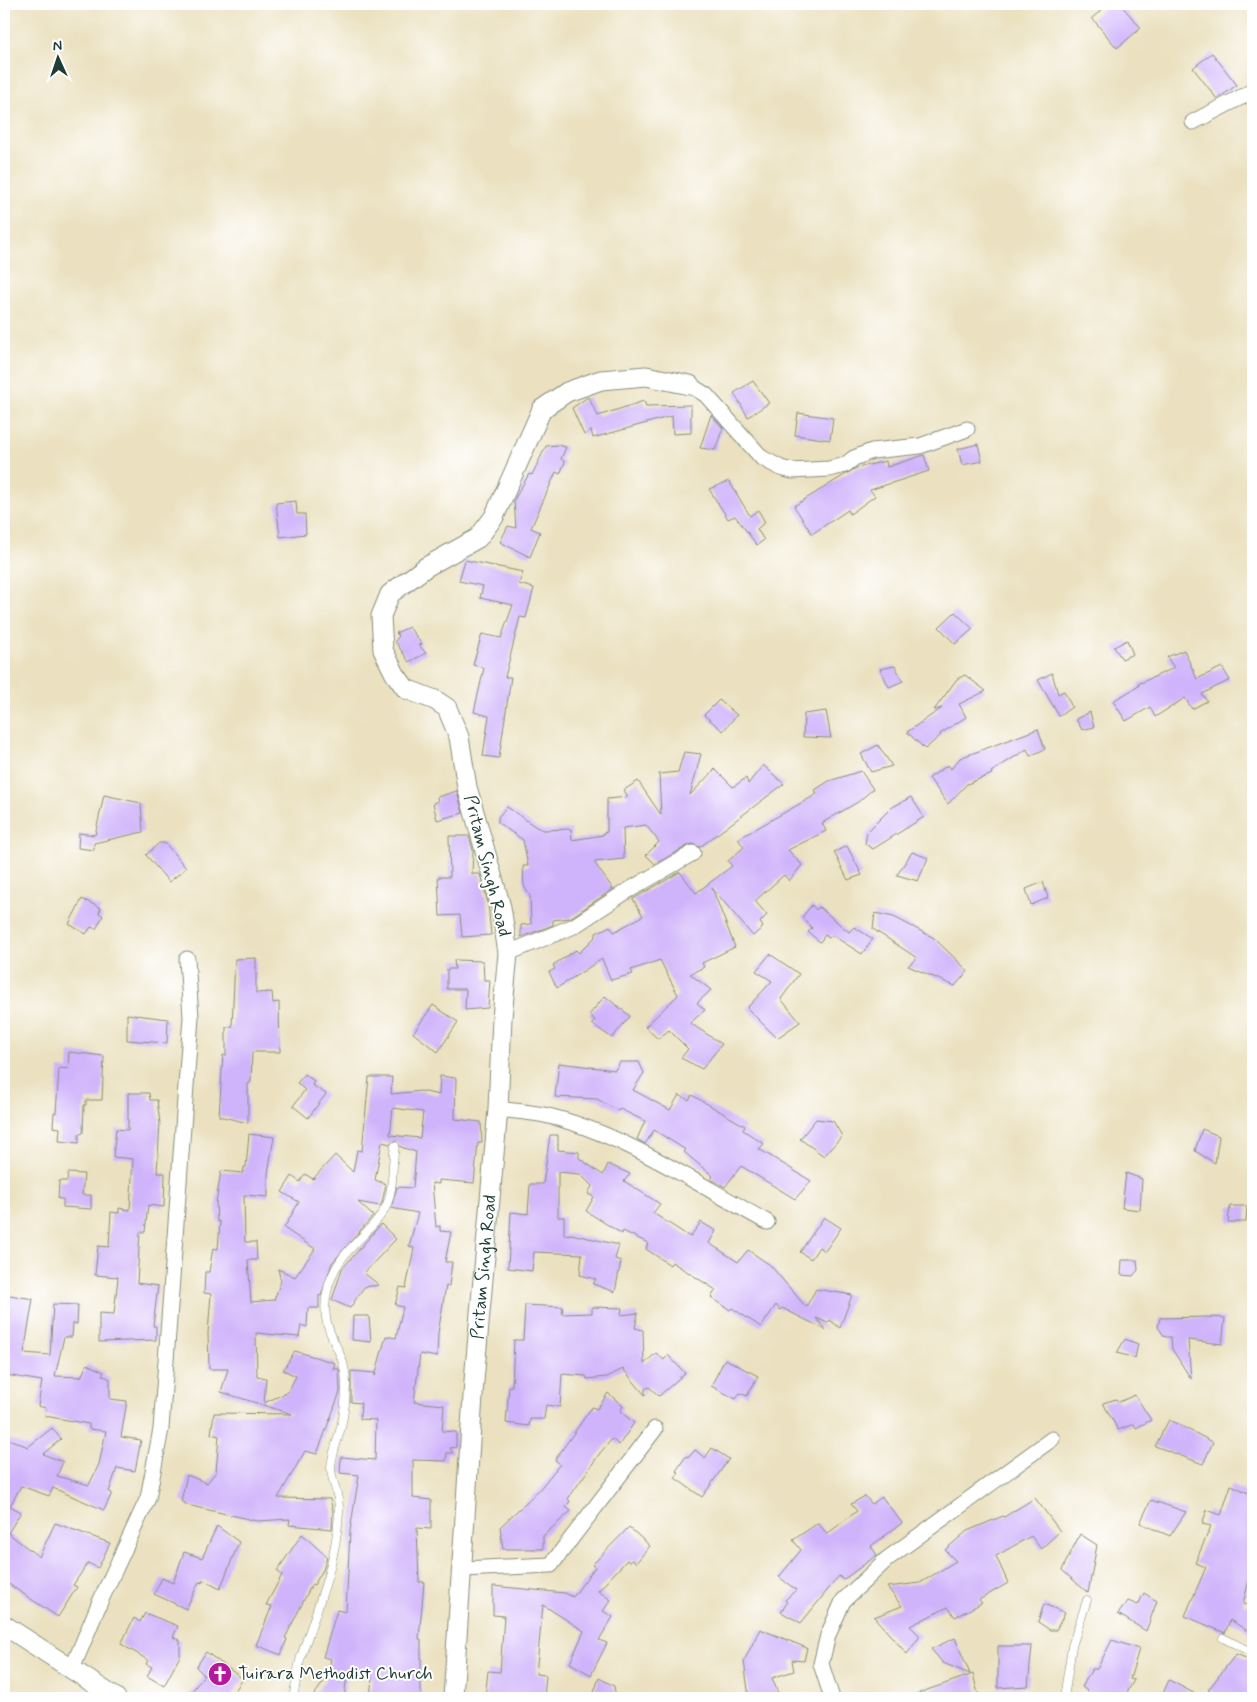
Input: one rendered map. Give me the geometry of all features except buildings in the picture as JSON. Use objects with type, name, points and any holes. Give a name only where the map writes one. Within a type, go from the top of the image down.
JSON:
[{"type":"street","points":[[1193,122],[1253,91]]},
{"type":"street","name":"Pritam Singh Road","points":[[453,1698],[474,1381],[498,1108],[502,1018],[508,954],[501,908],[467,787],[460,737],[447,708],[435,700],[406,689],[395,674],[383,650],[381,616],[390,594],[426,567],[478,538],[494,517],[542,409],[567,392],[601,380],[646,376],[690,385]]},
{"type":"street","points":[[690,385],[706,395],[762,458],[781,468],[792,471],[837,467],[872,450],[920,446],[967,430]]},
{"type":"street","points":[[508,954],[574,926],[624,893],[693,853]]},
{"type":"street","points":[[72,1669],[99,1604],[148,1498],[161,1429],[191,1017],[188,959]]},
{"type":"street","points":[[498,1108],[544,1115],[591,1129],[640,1152],[767,1222]]},
{"type":"street","points":[[463,1569],[551,1565],[655,1429]]},
{"type":"street","points":[[832,1698],[821,1664],[828,1635],[843,1601],[887,1559],[1052,1439]]},
{"type":"street","points":[[4,1625],[116,1698]]},
{"type":"lane","points":[[293,1698],[301,1659],[323,1595],[334,1549],[339,1513],[339,1498],[331,1467],[342,1425],[346,1372],[343,1357],[330,1337],[326,1322],[327,1292],[338,1263],[347,1250],[382,1213],[390,1198],[395,1146]]},
{"type":"lane","points":[[1064,1698],[1072,1646],[1087,1600]]},
{"type":"lane","points":[[1222,1638],[1253,1653]]},
{"type":"place","name":"Tuirara Methodist Church","points":[[220,1674]]}]
